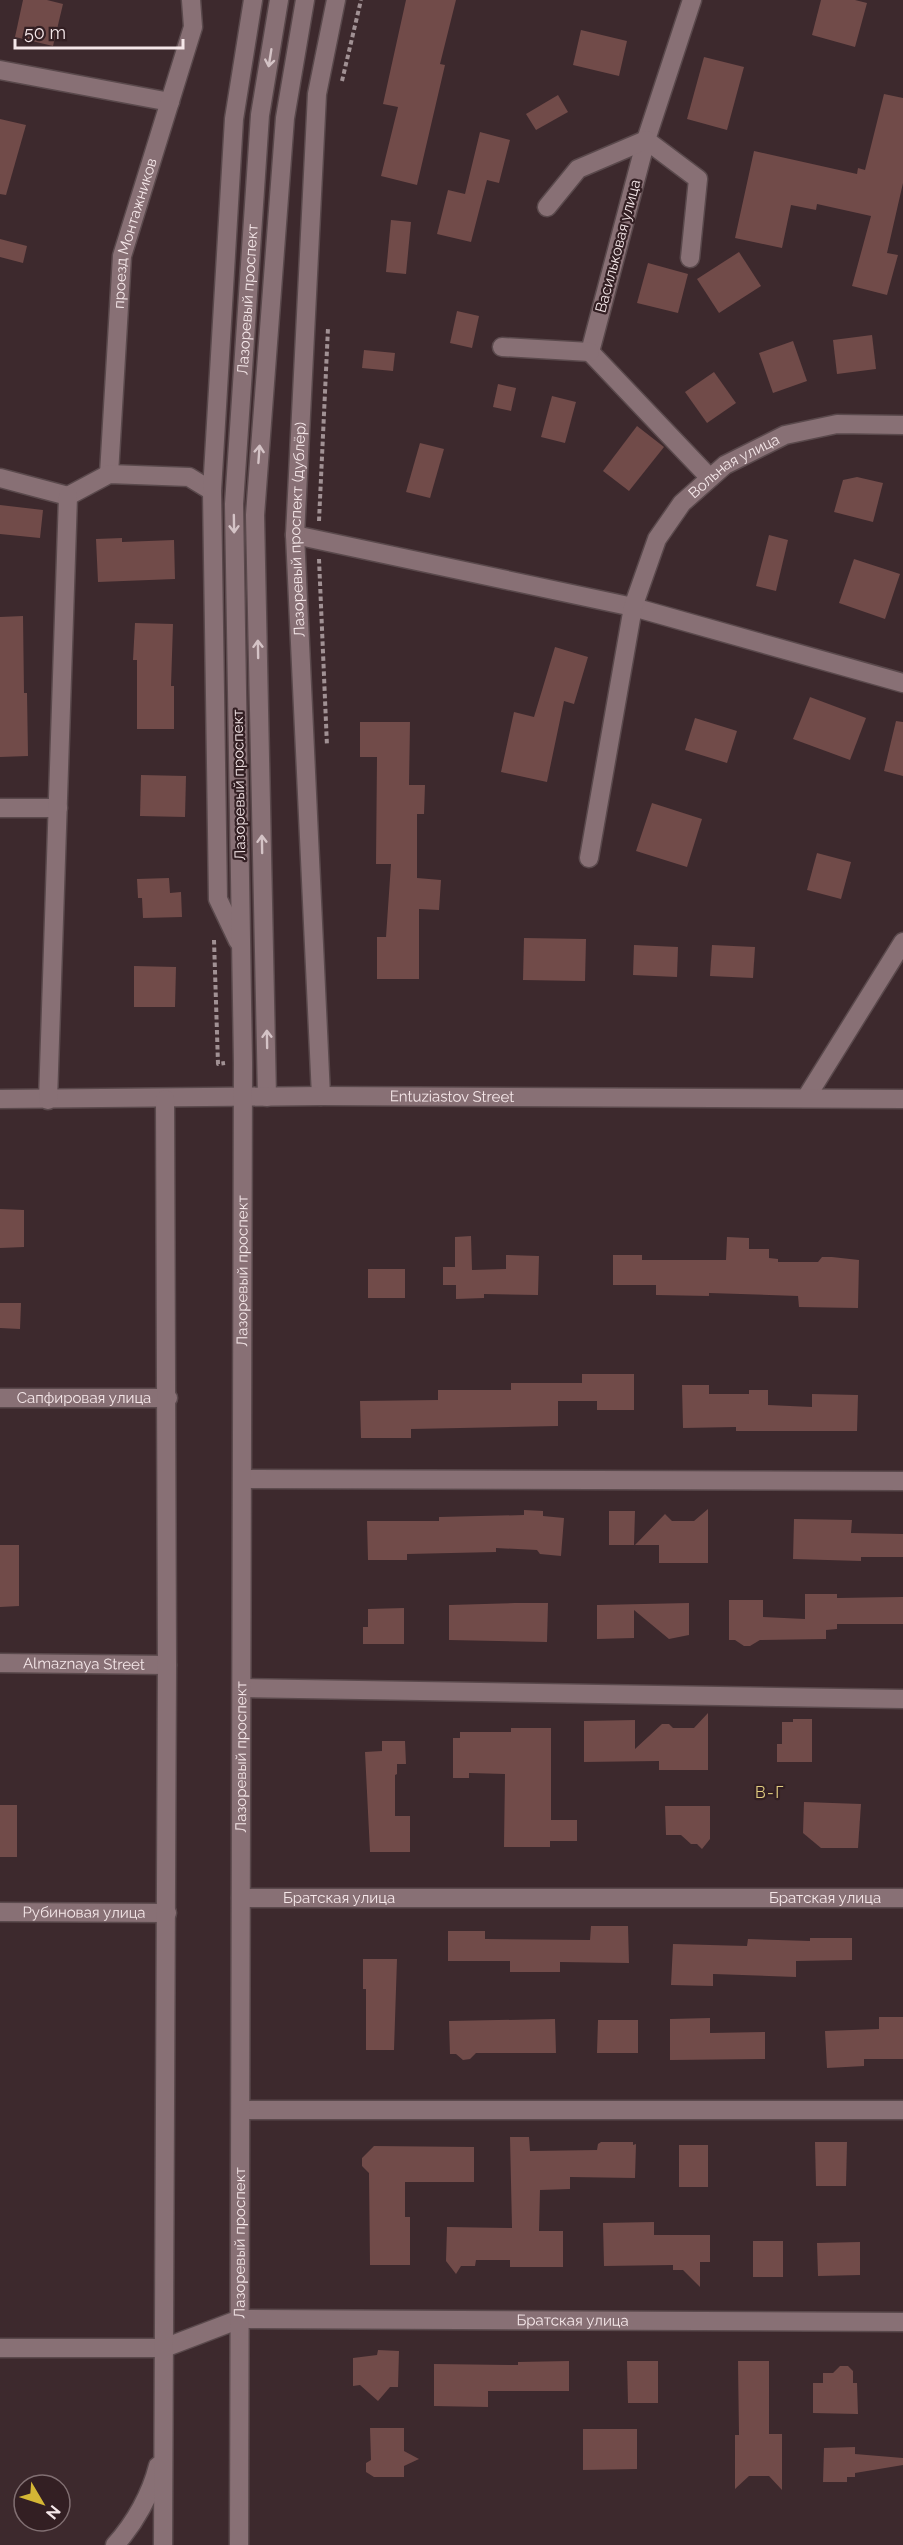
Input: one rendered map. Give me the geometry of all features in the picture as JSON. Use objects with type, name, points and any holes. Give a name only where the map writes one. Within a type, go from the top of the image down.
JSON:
[{"type":"street","name":"проезд Монтажников","points":[[109,474],[122,256],[193,27],[191,0]]},
{"type":"street","points":[[241,948],[218,899],[212,491],[234,118],[253,0]]},
{"type":"street","name":"Лазоревый проспект","points":[[239,2545],[243,1479],[241,948],[234,504],[260,115],[279,0]]},
{"type":"street","name":"Лазоревый проспект","points":[[267,1097],[255,515],[285,118],[305,0]]},
{"type":"street","name":"Лазоревый проспект (дублёр)","points":[[321,1096],[295,535],[317,94],[336,0]]},
{"type":"street","name":"Васильковая улица","points":[[590,352],[646,140],[692,0]]},
{"type":"street","points":[[0,70],[170,102]]},
{"type":"street","points":[[547,207],[578,169],[646,140],[698,179],[690,258]]},
{"type":"street","points":[[502,347],[590,352],[710,478]]},
{"type":"street","name":"Вольная улица","points":[[589,858],[633,607],[657,539],[682,503],[724,465],[784,435],[837,424],[903,425]]},
{"type":"street","points":[[0,478],[68,496],[109,474],[189,477],[212,491]]},
{"type":"street","points":[[48,1100],[68,496]]},
{"type":"street","points":[[295,535],[633,607],[903,683]]},
{"type":"street","points":[[0,808],[58,808]]},
{"type":"street","points":[[806,1098],[903,942]]},
{"type":"street","name":"Entuziastov Street","points":[[0,1099],[321,1096],[903,1099]]},
{"type":"street","points":[[163,2545],[168,1398],[165,1099]]},
{"type":"street","name":"Сапфировая улица","points":[[0,1398],[168,1398]]},
{"type":"street","points":[[243,1479],[903,1481]]},
{"type":"street","name":"Almaznaya Street","points":[[0,1663],[167,1665]]},
{"type":"street","points":[[242,1688],[903,1699]]},
{"type":"street","name":"Братская улица","points":[[241,1898],[903,1898]]},
{"type":"street","name":"Рубиновая улица","points":[[0,1912],[167,1912]]},
{"type":"street","points":[[241,2110],[903,2110]]},
{"type":"street","points":[[0,2348],[164,2348],[240,2319]]},
{"type":"street","name":"Братская улица","points":[[240,2319],[903,2322]]},
{"type":"street","points":[[115,2545],[131,2523],[154,2483],[164,2446]]},
{"type":"building","points":[[23,0],[47,0],[63,4],[53,46],[15,37]]},
{"type":"building","points":[[406,0],[456,0],[440,64],[445,65],[417,185],[381,176],[398,107],[383,104]]},
{"type":"building","points":[[821,0],[855,0],[867,3],[855,47],[812,35]]},
{"type":"building","points":[[581,30],[627,41],[619,76],[573,65]]},
{"type":"building","points":[[704,57],[744,67],[727,130],[687,119]]},
{"type":"building","points":[[884,94],[903,98],[903,183],[887,253],[898,255],[887,295],[852,286],[871,216],[817,204],[816,210],[791,205],[782,248],[735,238],[754,151],[857,174],[858,168],[865,170]]},
{"type":"building","points":[[558,95],[568,112],[536,130],[526,114]]},
{"type":"building","points":[[0,119],[26,125],[6,195],[0,194]]},
{"type":"building","points":[[480,132],[510,140],[499,183],[487,180],[471,242],[437,234],[448,190],[465,194]]},
{"type":"building","points":[[391,220],[411,222],[406,274],[386,272]]},
{"type":"building","points":[[0,239],[27,246],[23,263],[0,257]]},
{"type":"building","points":[[739,252],[761,286],[719,313],[697,279]]},
{"type":"building","points":[[648,263],[688,274],[678,313],[637,303]]},
{"type":"building","points":[[457,311],[479,316],[472,348],[450,343]]},
{"type":"building","points":[[872,335],[876,369],[837,374],[833,340]]},
{"type":"building","points":[[793,341],[807,381],[773,393],[759,353]]},
{"type":"building","points":[[364,350],[395,353],[393,371],[362,368]]},
{"type":"building","points":[[714,372],[736,403],[707,423],[685,392]]},
{"type":"building","points":[[498,384],[516,388],[511,411],[493,407]]},
{"type":"building","points":[[552,396],[576,402],[565,443],[541,437]]},
{"type":"building","points":[[637,426],[664,447],[629,491],[603,471]]},
{"type":"building","points":[[420,443],[444,449],[430,498],[406,492]]},
{"type":"building","points":[[857,477],[883,483],[873,522],[834,512],[843,480]]},
{"type":"building","points":[[0,505],[43,510],[40,538],[0,534]]},
{"type":"building","points":[[769,535],[788,540],[776,591],[756,586]]},
{"type":"building","points":[[122,538],[122,542],[174,540],[175,579],[98,582],[96,539]]},
{"type":"building","points":[[854,559],[900,574],[885,619],[839,603]]},
{"type":"building","points":[[23,616],[28,756],[0,757],[0,617]]},
{"type":"building","points":[[135,623],[173,624],[171,686],[174,686],[174,729],[137,729],[137,660],[133,660]]},
{"type":"building","points":[[555,647],[588,657],[574,704],[564,701],[547,782],[501,772],[514,712],[534,717]]},
{"type":"building","points":[[810,697],[866,718],[850,760],[793,739]]},
{"type":"building","points":[[695,718],[737,731],[727,763],[685,750]]},
{"type":"building","points":[[896,721],[903,722],[903,776],[884,771]]},
{"type":"building","points":[[360,722],[410,722],[409,785],[425,785],[424,814],[417,814],[417,878],[441,880],[439,910],[419,909],[419,979],[377,979],[377,937],[386,937],[391,864],[376,864],[377,757],[360,757]]},
{"type":"building","points":[[141,775],[186,776],[185,817],[140,816]]},
{"type":"building","points":[[652,803],[702,819],[687,867],[636,851]]},
{"type":"building","points":[[817,853],[851,862],[841,899],[807,890]]},
{"type":"building","points":[[169,878],[170,893],[181,892],[182,917],[143,918],[142,898],[138,898],[137,879]]},
{"type":"building","points":[[524,938],[586,939],[585,981],[523,980]]},
{"type":"building","points":[[634,945],[678,947],[677,977],[633,975]]},
{"type":"building","points":[[712,945],[755,947],[753,978],[710,976]]},
{"type":"building","points":[[134,966],[176,967],[175,1007],[134,1007]]},
{"type":"building","points":[[0,1209],[24,1210],[24,1247],[0,1248]]},
{"type":"building","points":[[471,1236],[472,1270],[506,1269],[506,1255],[539,1256],[538,1295],[484,1294],[484,1298],[456,1299],[456,1285],[443,1285],[443,1267],[455,1267],[455,1237]]},
{"type":"building","points":[[727,1237],[749,1238],[749,1249],[769,1249],[769,1258],[778,1259],[778,1262],[818,1262],[822,1257],[859,1260],[858,1308],[799,1307],[798,1296],[709,1293],[709,1296],[656,1295],[656,1285],[613,1285],[613,1255],[642,1255],[642,1260],[726,1260]]},
{"type":"building","points":[[368,1269],[405,1269],[405,1298],[368,1298]]},
{"type":"building","points":[[0,1303],[21,1303],[20,1329],[0,1328]]},
{"type":"building","points":[[582,1374],[634,1374],[634,1410],[597,1410],[597,1401],[558,1401],[558,1426],[411,1429],[411,1438],[361,1438],[360,1401],[438,1400],[438,1390],[511,1390],[511,1383],[582,1383]]},
{"type":"building","points":[[682,1385],[709,1385],[709,1394],[749,1394],[749,1390],[768,1390],[768,1405],[812,1407],[812,1394],[858,1395],[857,1431],[736,1431],[736,1427],[683,1428]]},
{"type":"building","points":[[708,1509],[708,1563],[659,1563],[659,1545],[635,1545],[665,1514],[672,1521],[694,1521]]},
{"type":"building","points":[[524,1510],[543,1511],[543,1516],[564,1518],[561,1556],[540,1554],[537,1550],[496,1548],[496,1552],[407,1554],[407,1560],[368,1560],[367,1521],[439,1521],[439,1517],[524,1515]]},
{"type":"building","points":[[609,1511],[635,1511],[634,1545],[609,1545]]},
{"type":"building","points":[[794,1519],[852,1520],[851,1533],[903,1534],[903,1557],[861,1557],[861,1561],[793,1559]]},
{"type":"building","points":[[0,1545],[19,1545],[19,1606],[0,1607]]},
{"type":"building","points":[[805,1594],[837,1594],[837,1598],[903,1597],[903,1624],[837,1624],[837,1629],[826,1630],[826,1639],[760,1640],[750,1646],[729,1640],[729,1600],[763,1600],[763,1617],[805,1619]]},
{"type":"building","points":[[548,1603],[547,1642],[449,1640],[449,1605]]},
{"type":"building","points":[[689,1603],[689,1635],[669,1639],[634,1610],[634,1638],[597,1639],[597,1605]]},
{"type":"building","points":[[404,1608],[404,1644],[363,1644],[363,1627],[368,1627],[368,1609]]},
{"type":"building","points":[[708,1713],[708,1770],[659,1770],[659,1761],[584,1762],[584,1721],[635,1720],[635,1749],[662,1724],[669,1724],[673,1728],[694,1728]]},
{"type":"building","points":[[793,1719],[812,1719],[812,1762],[777,1762],[777,1744],[782,1744],[782,1722],[793,1722]]},
{"type":"building","points":[[511,1728],[551,1728],[551,1820],[577,1820],[577,1841],[550,1841],[550,1847],[504,1847],[505,1774],[469,1773],[469,1778],[453,1778],[453,1738],[460,1738],[460,1732],[511,1732]]},
{"type":"building","points":[[382,1741],[405,1741],[406,1764],[397,1764],[395,1775],[395,1816],[410,1816],[410,1852],[370,1852],[365,1752],[382,1751]]},
{"type":"building","points":[[804,1802],[861,1804],[858,1848],[821,1848],[803,1833]]},
{"type":"building","points":[[0,1805],[17,1805],[17,1857],[0,1857]]},
{"type":"building","points":[[665,1806],[710,1806],[710,1839],[702,1849],[697,1844],[691,1844],[681,1835],[666,1835]]},
{"type":"building","points":[[591,1926],[628,1926],[629,1963],[560,1962],[560,1972],[510,1972],[510,1961],[448,1961],[448,1931],[485,1931],[485,1939],[590,1940]]},
{"type":"building","points":[[810,1938],[852,1938],[852,1960],[796,1961],[796,1977],[713,1974],[713,1986],[671,1985],[673,1944],[747,1946],[748,1939],[810,1941]]},
{"type":"building","points":[[363,1959],[397,1959],[394,2050],[366,2050],[366,1989],[363,1989]]},
{"type":"building","points":[[879,2017],[903,2017],[903,2059],[864,2059],[864,2066],[827,2068],[825,2031],[879,2029]]},
{"type":"building","points":[[710,2018],[710,2033],[765,2032],[765,2059],[670,2060],[670,2019]]},
{"type":"building","points":[[555,2019],[556,2053],[476,2053],[470,2059],[463,2060],[456,2054],[450,2054],[449,2021]]},
{"type":"building","points":[[598,2020],[638,2020],[638,2053],[597,2053]]},
{"type":"building","points":[[510,2137],[529,2137],[530,2151],[597,2150],[601,2142],[633,2142],[633,2145],[636,2144],[635,2178],[570,2177],[570,2189],[540,2190],[539,2231],[563,2231],[563,2267],[510,2267],[510,2260],[476,2260],[475,2266],[461,2266],[456,2274],[446,2261],[447,2227],[512,2228]]},
{"type":"building","points":[[815,2142],[847,2142],[846,2186],[816,2186]]},
{"type":"building","points":[[679,2145],[708,2145],[708,2187],[679,2187]]},
{"type":"building","points":[[374,2146],[474,2147],[474,2182],[405,2182],[405,2217],[410,2217],[410,2265],[370,2265],[369,2173],[362,2166],[362,2158]]},
{"type":"building","points":[[654,2222],[654,2235],[710,2235],[710,2262],[700,2262],[700,2287],[683,2270],[673,2270],[673,2265],[604,2266],[603,2223]]},
{"type":"building","points":[[753,2241],[783,2241],[783,2277],[753,2277]]},
{"type":"building","points":[[860,2242],[860,2275],[818,2276],[817,2243]]},
{"type":"building","points":[[378,2350],[399,2351],[398,2387],[390,2387],[378,2401],[360,2385],[353,2386],[353,2358],[377,2355]]},
{"type":"building","points":[[569,2361],[569,2391],[488,2391],[488,2407],[434,2406],[434,2364],[518,2365],[518,2362]]},
{"type":"building","points":[[627,2361],[658,2361],[658,2403],[628,2403]]},
{"type":"building","points":[[738,2361],[769,2361],[769,2434],[782,2434],[782,2490],[769,2476],[749,2476],[735,2489],[735,2435],[739,2435]]},
{"type":"building","points":[[840,2366],[848,2366],[853,2371],[853,2383],[857,2383],[858,2414],[813,2413],[813,2383],[823,2383],[823,2373],[833,2373]]},
{"type":"building","points":[[370,2428],[404,2428],[404,2451],[419,2459],[404,2466],[404,2477],[374,2477],[366,2472],[366,2463],[371,2460]]},
{"type":"building","points":[[583,2429],[637,2429],[637,2469],[583,2470]]},
{"type":"building","points":[[855,2447],[855,2454],[903,2458],[903,2465],[855,2473],[855,2477],[847,2477],[847,2482],[823,2482],[824,2448]]},
{"type":"district","name":"В-Г","points":[[770,1792]]}]
